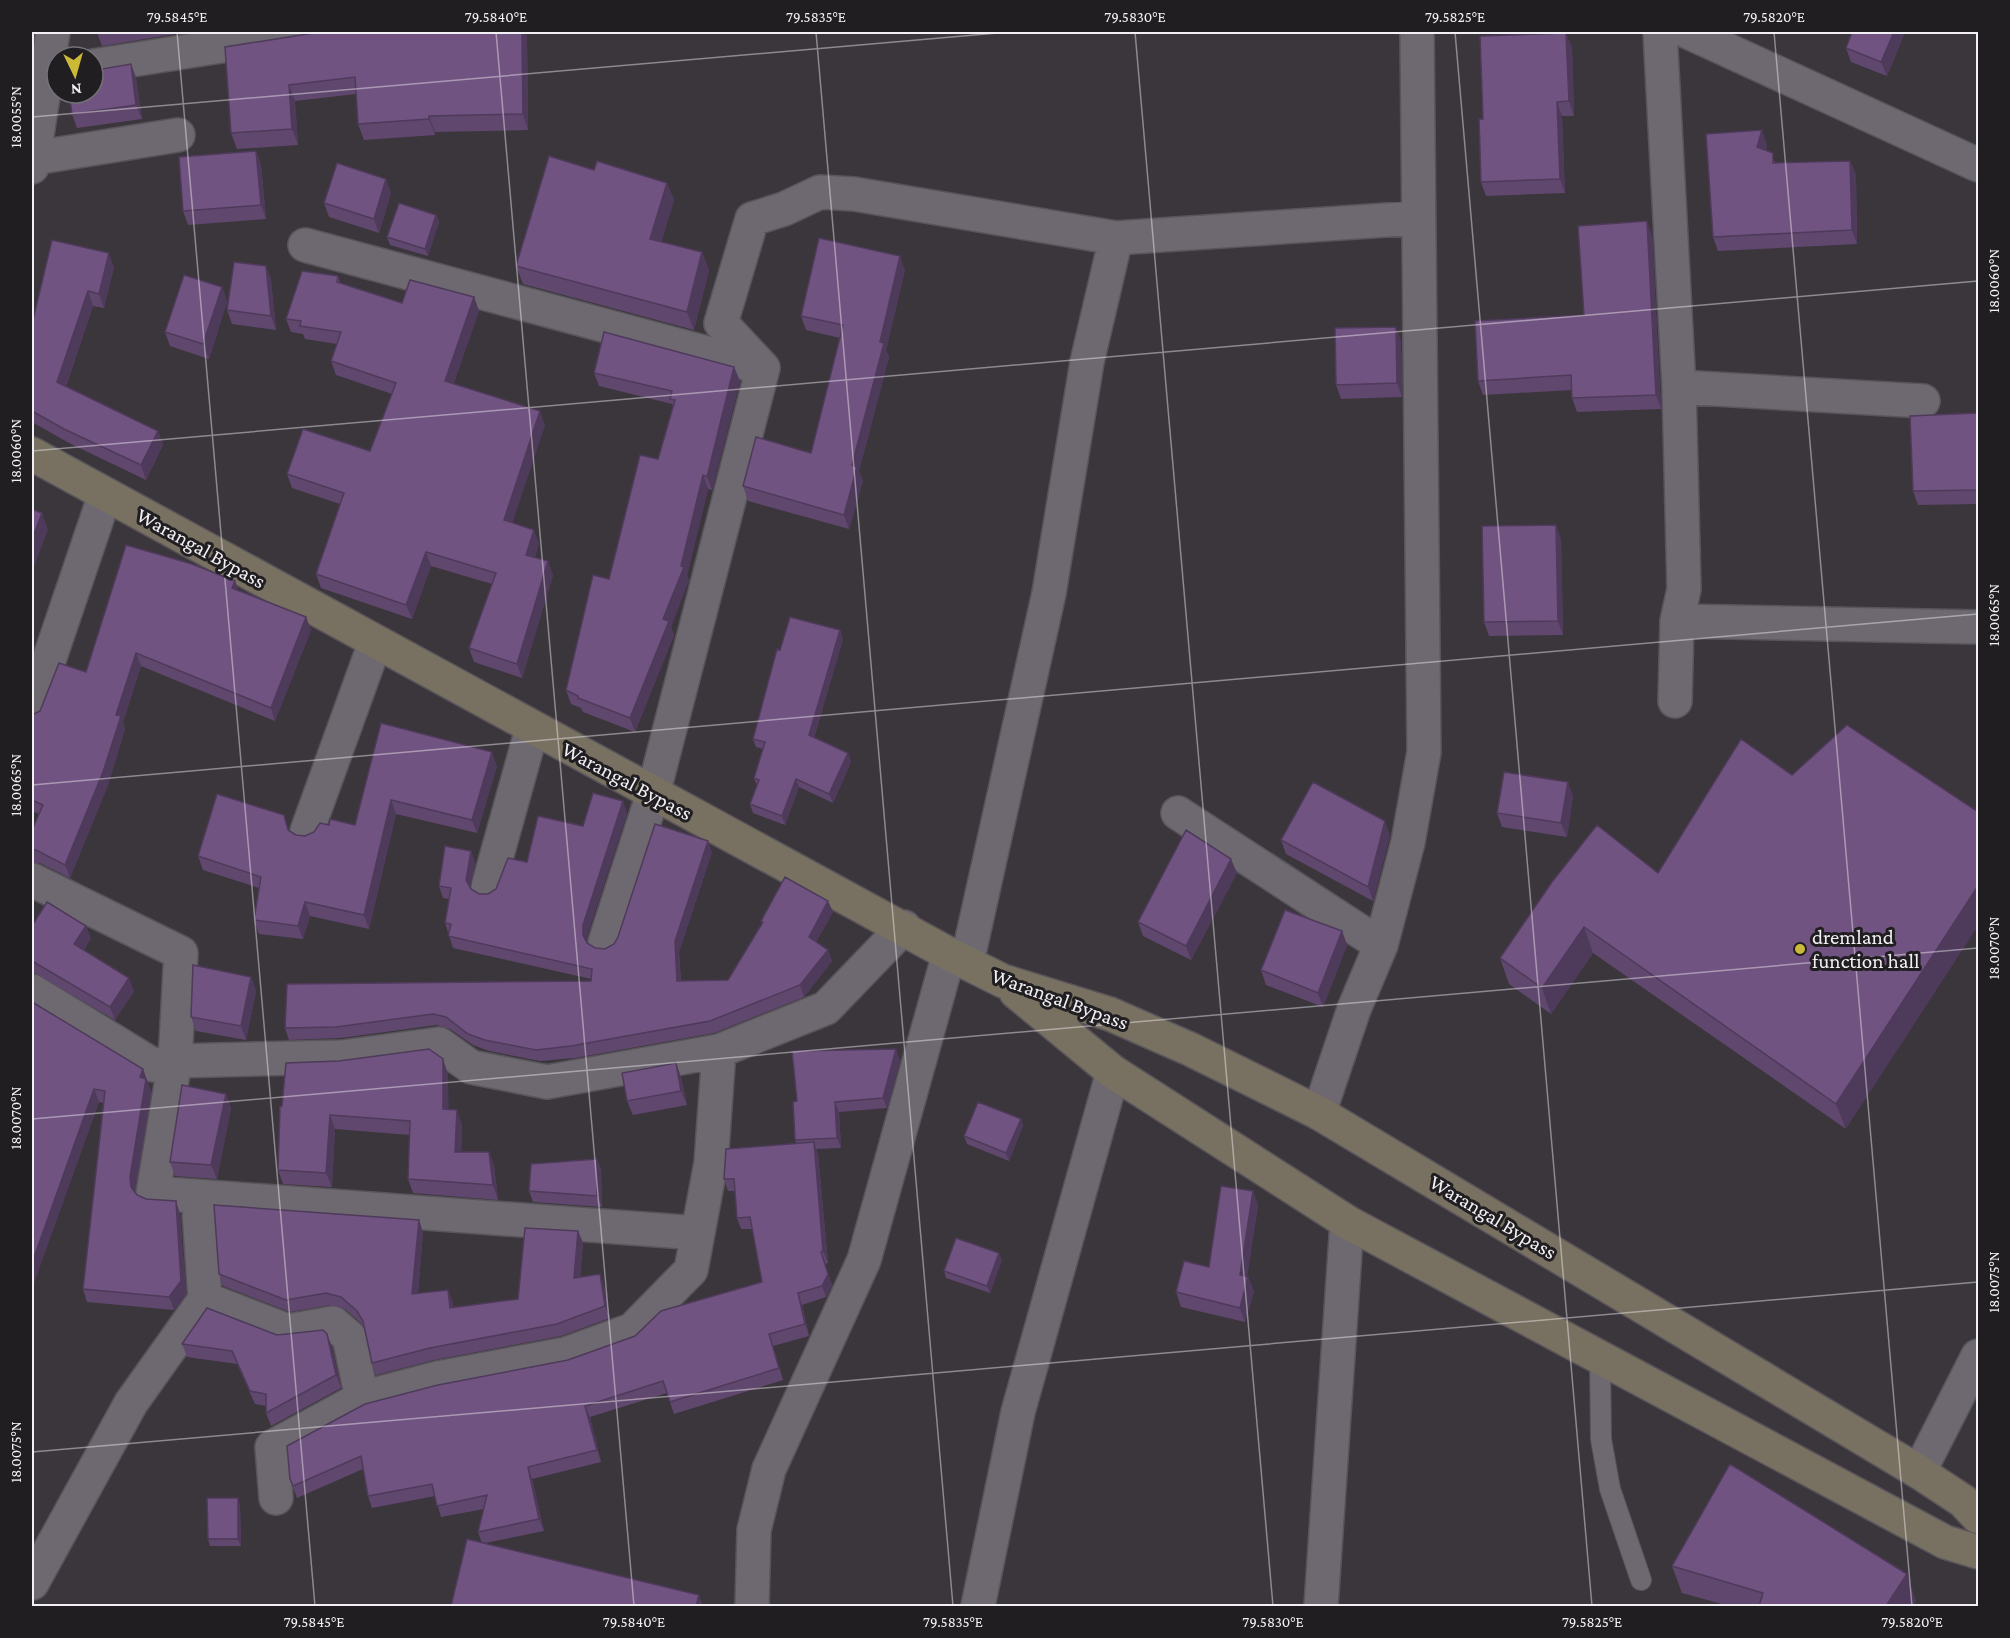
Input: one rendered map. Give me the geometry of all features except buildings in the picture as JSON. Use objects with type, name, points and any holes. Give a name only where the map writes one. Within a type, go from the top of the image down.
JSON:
[{"type":"main road","name":"Warangal Bypass","points":[[32,454],[532,729],[958,958],[1003,981],[1110,1014],[1192,1050],[1318,1113],[1919,1472],[1963,1501],[1978,1516]]},
{"type":"main road","points":[[1003,981],[1113,1072],[1347,1222],[1945,1542],[1978,1552]]},
{"type":"street","points":[[105,64],[310,32]]},
{"type":"street","points":[[1318,1113],[1354,1009],[1381,945],[1408,842],[1424,752],[1417,218],[1417,32]]},
{"type":"street","points":[[1660,32],[1679,387],[1684,589],[1677,621],[1675,701]]},
{"type":"street","points":[[1688,32],[1978,165]]},
{"type":"street","points":[[45,105],[33,163],[178,135]]},
{"type":"street","points":[[763,368],[721,323],[752,219],[784,209],[820,192],[854,194],[1116,238],[1417,218]]},
{"type":"street","points":[[752,1606],[754,1530],[769,1469],[864,1260],[958,958],[1049,593],[1087,362],[1116,238]]},
{"type":"street","points":[[305,245],[763,368]]},
{"type":"street","points":[[605,942],[653,794],[763,368]]},
{"type":"street","points":[[1679,387],[1923,401]]},
{"type":"street","points":[[32,710],[105,495]]},
{"type":"street","points":[[1677,621],[1978,627]]},
{"type":"street","points":[[307,831],[375,643]]},
{"type":"street","points":[[488,887],[532,729]]},
{"type":"street","points":[[1178,813],[1381,945]]},
{"type":"street","points":[[32,880],[181,953],[176,1061],[153,1194],[698,1233]]},
{"type":"street","points":[[32,991],[153,1065],[176,1061],[342,1057],[439,1044],[471,1067],[547,1082],[719,1051],[826,1008],[904,927]]},
{"type":"street","points":[[276,1498],[272,1448],[362,1398],[438,1378],[566,1354],[632,1330],[691,1270],[711,1163],[719,1051]]},
{"type":"street","points":[[978,1606],[1018,1412],[1113,1072]]},
{"type":"street","points":[[33,1578],[131,1403],[205,1299],[198,1197]]},
{"type":"street","points":[[1320,1606],[1347,1222]]},
{"type":"street","points":[[205,1299],[288,1330],[333,1323],[349,1336],[362,1398]]},
{"type":"street","points":[[1919,1472],[1978,1356]]},
{"type":"lane","points":[[1600,1357],[1601,1439],[1610,1489],[1641,1580]]},
{"type":"place","name":"dremland function hall","points":[[1800,949]]}]
